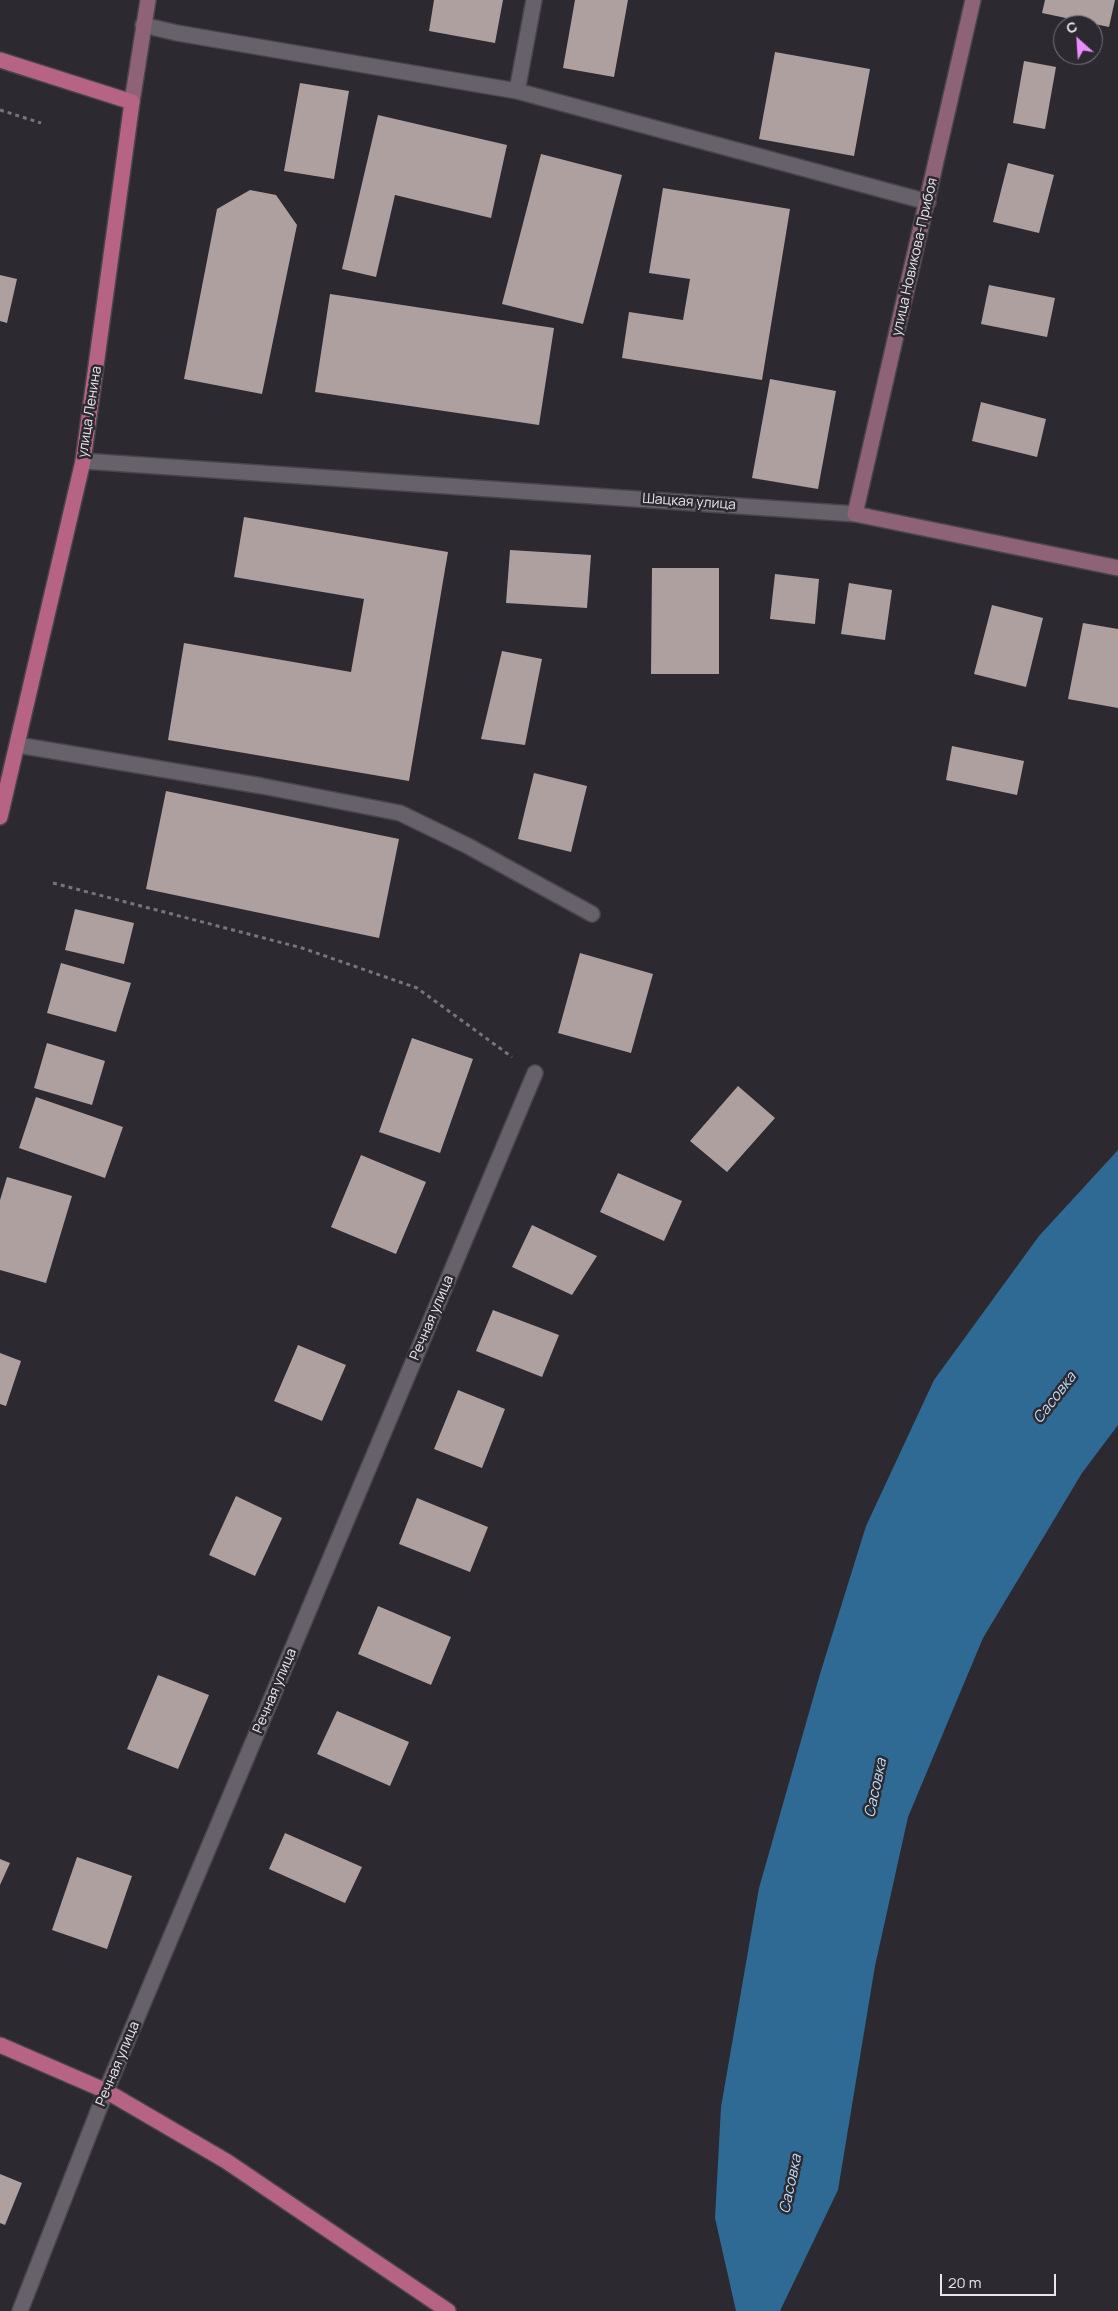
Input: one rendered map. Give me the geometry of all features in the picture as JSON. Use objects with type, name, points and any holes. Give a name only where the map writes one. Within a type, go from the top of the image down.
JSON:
[{"type":"main road","points":[[0,60],[132,102]]},
{"type":"main road","name":"улица Ленина","points":[[0,817],[83,461],[132,102]]},
{"type":"main road","points":[[0,2044],[106,2091],[226,2161],[448,2311]]},
{"type":"street","name":"улица Ленина","points":[[132,102],[148,0]]},
{"type":"street","points":[[517,91],[534,0]]},
{"type":"street","name":"улица Новикова-Прибоя","points":[[855,514],[973,0]]},
{"type":"street","points":[[144,25],[176,33],[517,91],[928,202]]},
{"type":"street","name":"Шацкая улица","points":[[83,461],[855,514],[1118,568]]},
{"type":"street","points":[[18,745],[262,786],[400,813],[468,846],[592,914]]},
{"type":"street","name":"Речная улица","points":[[20,2311],[106,2091],[535,1073]]},
{"type":"path","points":[[0,110],[41,123]]},
{"type":"path","points":[[53,882],[302,948],[417,988],[535,1073]]},
{"type":"water","name":"Сасовка","points":[[1118,1150],[1118,1425],[1082,1473],[983,1638],[908,1817],[875,1966],[838,2190],[780,2311],[736,2311],[715,2218],[721,2107],[759,1888],[820,1674],[866,1526],[934,1380],[1039,1236]]},
{"type":"building","points":[[434,0],[503,0],[495,43],[429,31]]},
{"type":"building","points":[[575,0],[628,0],[614,77],[563,68]]},
{"type":"building","points":[[1045,0],[1115,0],[1109,27],[1103,26],[1103,15],[1053,15],[1042,13]]},
{"type":"building","points":[[775,52],[870,69],[854,156],[759,139]]},
{"type":"building","points":[[1024,61],[1056,67],[1045,129],[1013,123]]},
{"type":"building","points":[[300,83],[349,91],[334,179],[284,171]]},
{"type":"building","points":[[378,115],[507,145],[491,218],[395,195],[376,277],[342,269]]},
{"type":"building","points":[[541,154],[622,175],[583,324],[502,304]]},
{"type":"building","points":[[1008,163],[1054,175],[1039,233],[993,222]]},
{"type":"building","points":[[663,188],[790,209],[762,380],[622,358],[629,312],[683,320],[690,279],[649,273]]},
{"type":"building","points":[[250,190],[276,195],[297,225],[262,394],[184,379],[217,209]]},
{"type":"building","points":[[0,275],[17,279],[7,323],[0,321]]},
{"type":"building","points":[[989,285],[1055,298],[1047,337],[981,324]]},
{"type":"building","points":[[330,294],[554,328],[539,425],[315,392]]},
{"type":"building","points":[[770,379],[836,391],[818,489],[752,478]]},
{"type":"building","points":[[981,402],[1046,419],[1037,457],[972,441]]},
{"type":"building","points":[[244,517],[448,552],[409,781],[168,740],[184,643],[351,672],[364,599],[234,577]]},
{"type":"building","points":[[510,550],[591,555],[587,608],[506,603]]},
{"type":"building","points":[[652,568],[719,568],[719,674],[651,674]]},
{"type":"building","points":[[775,574],[819,579],[815,624],[770,619]]},
{"type":"building","points":[[849,583],[892,590],[885,640],[841,634]]},
{"type":"building","points":[[992,605],[1043,618],[1026,687],[974,674]]},
{"type":"building","points":[[1083,623],[1118,629],[1118,708],[1068,699]]},
{"type":"building","points":[[502,651],[542,659],[525,745],[481,739]]},
{"type":"building","points":[[952,746],[1024,761],[1017,795],[946,780]]},
{"type":"building","points":[[534,773],[587,786],[571,852],[518,839]]},
{"type":"building","points":[[166,791],[399,839],[379,938],[146,889]]},
{"type":"building","points":[[75,909],[134,923],[124,964],[65,950]]},
{"type":"building","points":[[580,953],[653,974],[631,1053],[558,1033]]},
{"type":"building","points":[[61,963],[131,983],[116,1032],[47,1013]]},
{"type":"building","points":[[412,1038],[473,1059],[440,1153],[379,1132]]},
{"type":"building","points":[[47,1043],[105,1061],[92,1105],[34,1088]]},
{"type":"building","points":[[738,1086],[775,1118],[727,1172],[690,1141]]},
{"type":"building","points":[[36,1097],[123,1127],[105,1178],[19,1148]]},
{"type":"building","points":[[361,1155],[426,1182],[396,1254],[331,1227]]},
{"type":"building","points":[[618,1173],[682,1201],[664,1241],[600,1212]]},
{"type":"building","points":[[7,1177],[72,1196],[46,1283],[0,1270],[0,1200]]},
{"type":"building","points":[[532,1225],[597,1256],[572,1295],[512,1267]]},
{"type":"building","points":[[493,1310],[559,1335],[542,1377],[476,1351]]},
{"type":"building","points":[[298,1345],[346,1365],[322,1421],[274,1401]]},
{"type":"building","points":[[0,1353],[21,1361],[6,1406],[0,1404]]},
{"type":"building","points":[[458,1390],[505,1409],[482,1468],[434,1449]]},
{"type":"building","points":[[236,1496],[282,1518],[255,1576],[209,1555]]},
{"type":"building","points":[[417,1498],[488,1527],[470,1572],[399,1544]]},
{"type":"building","points":[[378,1606],[451,1637],[431,1685],[358,1654]]},
{"type":"building","points":[[158,1675],[209,1695],[178,1769],[127,1749]]},
{"type":"building","points":[[337,1711],[409,1742],[390,1786],[317,1754]]},
{"type":"building","points":[[285,1833],[362,1867],[345,1903],[269,1869]]},
{"type":"building","points":[[77,1857],[132,1876],[107,1949],[52,1930]]},
{"type":"building","points":[[0,1859],[10,1863],[0,1885]]},
{"type":"building","points":[[0,2174],[22,2183],[5,2225],[0,2223]]}]
